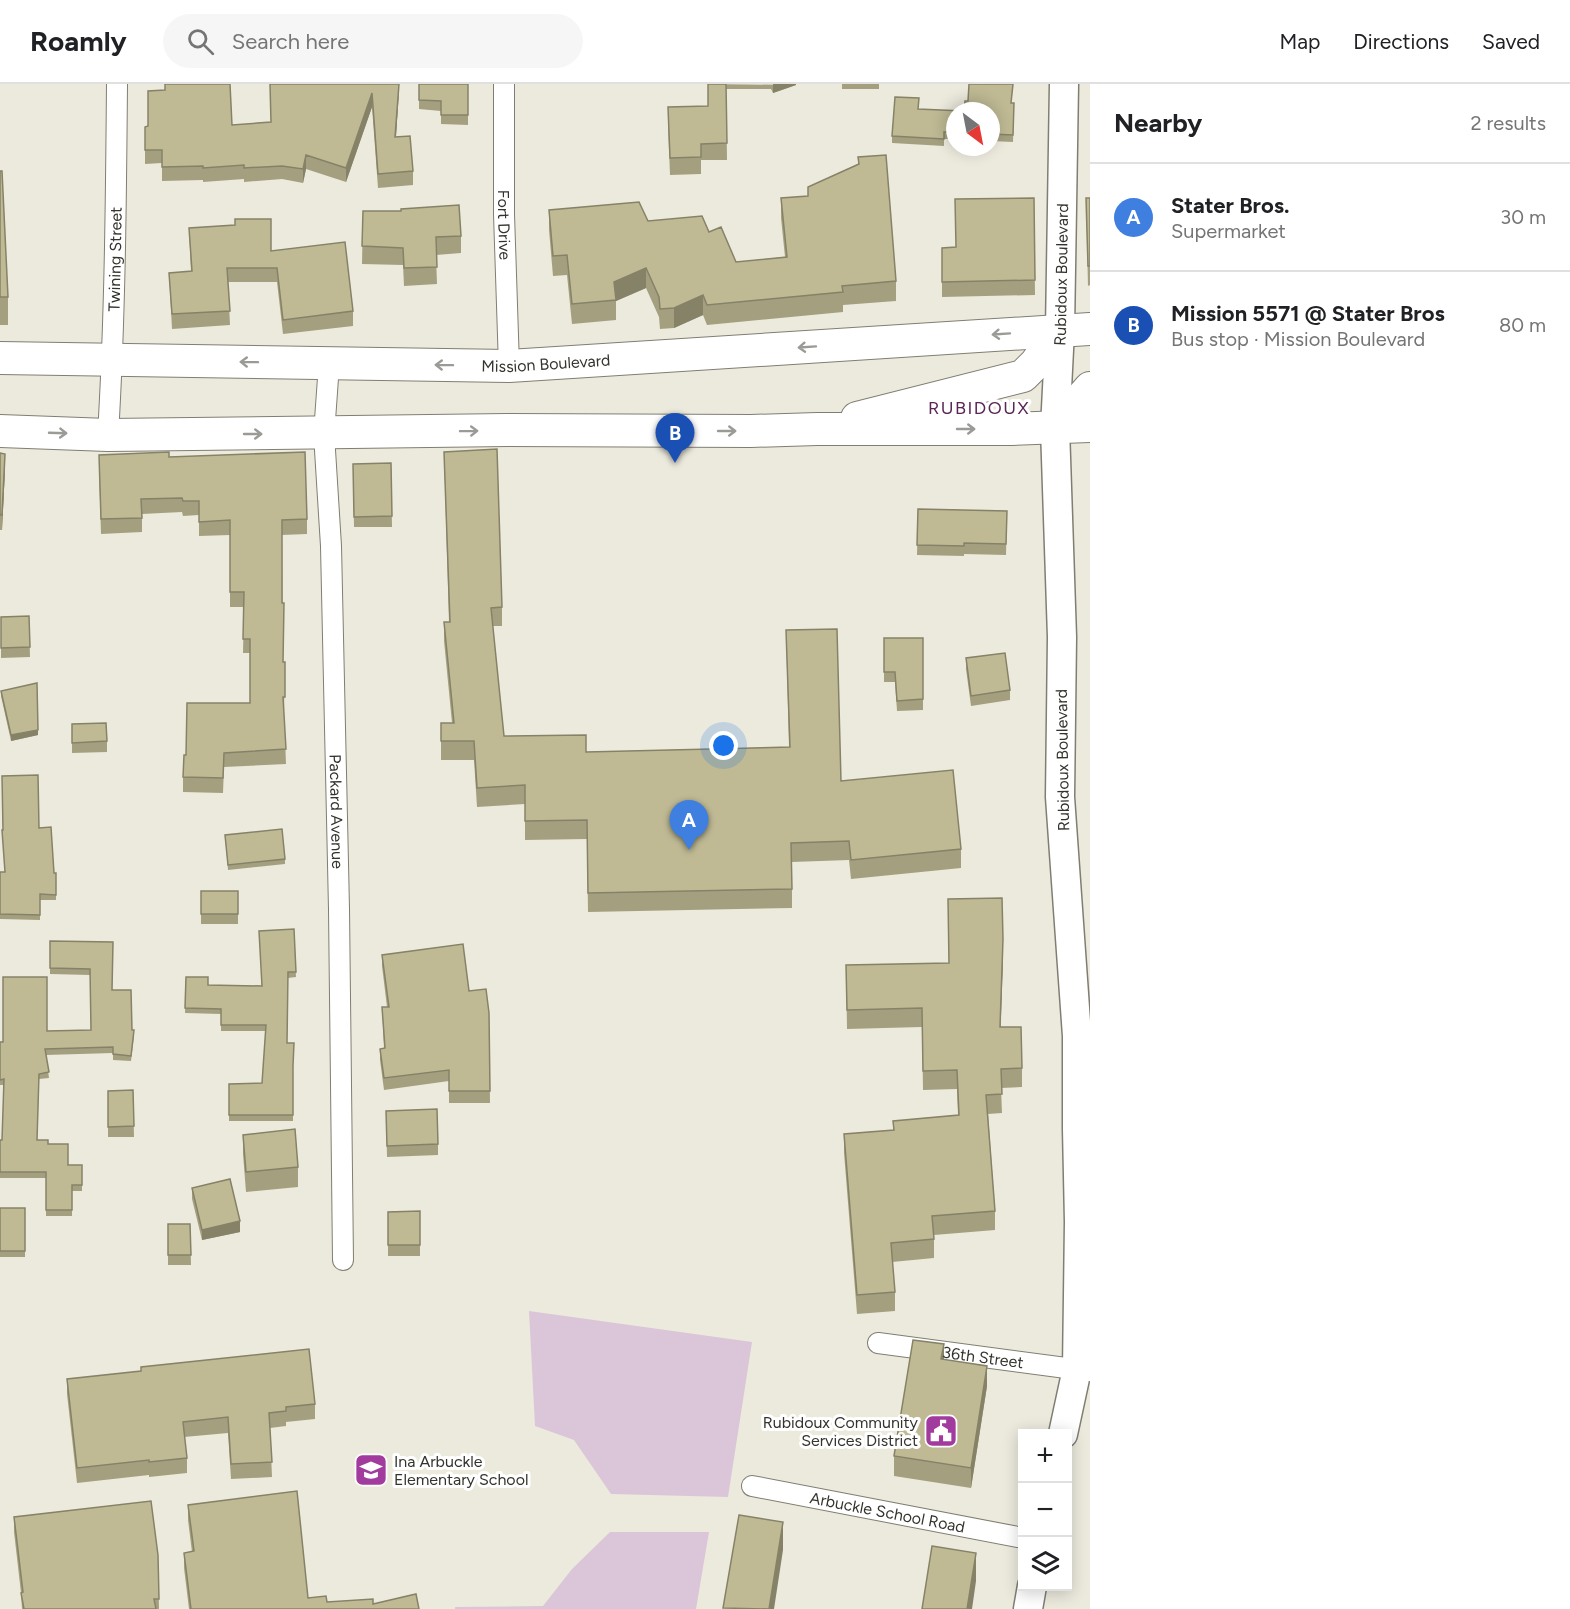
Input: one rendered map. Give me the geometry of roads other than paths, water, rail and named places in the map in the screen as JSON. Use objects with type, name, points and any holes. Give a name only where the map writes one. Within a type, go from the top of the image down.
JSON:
[{"type":"main road","name":"Rubidoux Boulevard","points":[[1064,84],[1075,330],[1055,428],[1062,637],[1060,796],[1077,1036],[1083,1370],[1065,1429]]},
{"type":"main road","name":"Mission Boulevard","points":[[0,358],[509,366],[1075,330]]},
{"type":"main road","points":[[816,429],[1023,376],[1075,330]]},
{"type":"main road","points":[[1055,428],[1090,388]]},
{"type":"main road","points":[[0,431],[108,435],[507,430],[751,431],[1090,426]]},
{"type":"main road","points":[[1028,1609],[1031,1591]]},
{"type":"street","name":"Twining Street","points":[[108,435],[116,208],[117,84]]},
{"type":"street","name":"Fort Drive","points":[[504,84],[504,214],[509,366]]},
{"type":"street","name":"Packard Avenue","points":[[329,364],[324,434],[331,546],[339,909],[343,1260]]},
{"type":"street","name":"36th Street","points":[[878,1343],[1083,1370]]},
{"type":"street","name":"Arbuckle School Road","points":[[753,1486],[1018,1537]]},
{"type":"place","name":"Mission 5571 @ Stater Bros","points":[[675,463]]},
{"type":"place","name":"Stater Bros.","points":[[689,850]]},
{"type":"place","name":"Rubidoux Community Services District","points":[[941,1431]]},
{"type":"place","name":"Ina Arbuckle Elementary School","points":[[371,1470]]},
{"type":"district","name":"RUBIDOUX","points":[[979,408]]}]
